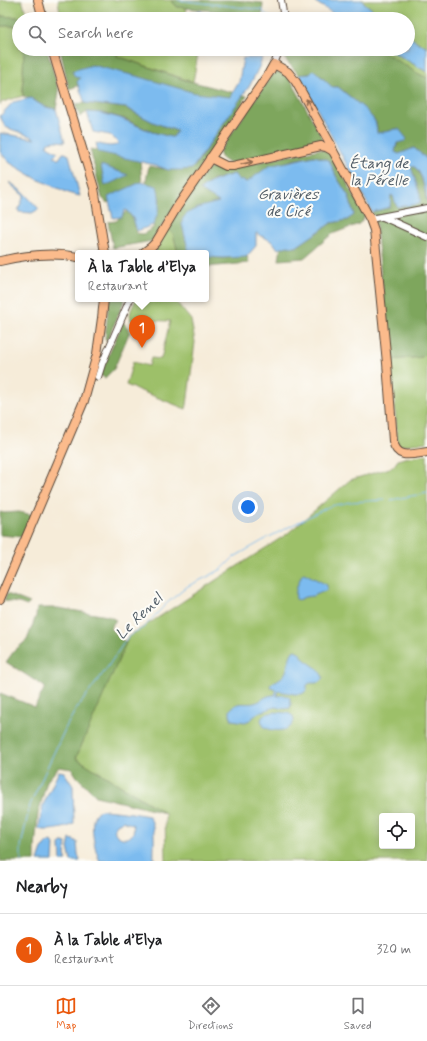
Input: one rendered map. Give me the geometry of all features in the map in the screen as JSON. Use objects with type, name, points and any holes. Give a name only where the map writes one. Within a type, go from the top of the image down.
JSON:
[{"type":"main road","points":[[38,0],[41,12]]},
{"type":"main road","points":[[54,56],[98,205],[103,250]]},
{"type":"main road","points":[[147,250],[156,242],[177,206],[270,73],[274,64],[288,72],[296,82],[331,144],[333,151],[370,219],[374,230],[387,364],[392,441],[394,447],[398,452],[408,455],[427,452]]},
{"type":"main road","points":[[321,146],[327,139]]},
{"type":"main road","points":[[210,158],[226,166],[233,166],[321,146],[333,151]]},
{"type":"main road","points":[[0,261],[54,254],[75,257]]},
{"type":"main road","points":[[66,256],[75,260]]},
{"type":"main road","points":[[0,599],[84,401],[97,354],[104,302]]},
{"type":"street","points":[[281,0],[283,12]]},
{"type":"street","points":[[274,64],[277,56]]},
{"type":"street","points":[[370,219],[427,208]]},
{"type":"street","points":[[383,217],[427,237]]},
{"type":"street","points":[[98,377],[129,302]]},
{"type":"green space","points":[[0,0],[22,0],[26,12],[12,12],[12,17],[0,16]]},
{"type":"green space","points":[[58,0],[171,0],[177,7],[187,8],[186,12],[60,12]]},
{"type":"green space","points":[[171,0],[232,0],[263,3],[262,12],[224,12],[177,7]]},
{"type":"green space","points":[[361,0],[427,0],[427,48],[415,40],[415,12],[376,12]]},
{"type":"green space","points":[[0,16],[12,17],[12,26],[0,26]]},
{"type":"green space","points":[[0,26],[12,26],[12,56],[24,56],[23,96],[2,102],[0,105]]},
{"type":"green space","points":[[24,56],[49,56],[59,92],[56,109],[43,106],[34,100],[23,96]]},
{"type":"green space","points":[[62,56],[117,56],[185,80],[247,96],[152,241],[113,248],[108,222],[116,221],[127,211],[134,220],[136,233],[143,234],[153,228],[160,199],[146,181],[149,166],[169,170],[194,167],[226,120],[200,109],[96,79],[69,89]]},
{"type":"green space","points":[[117,56],[198,56],[193,82]]},
{"type":"green space","points":[[284,56],[390,56],[427,78],[427,159],[414,148],[399,154],[395,152],[397,146],[396,128],[390,131],[377,133],[376,123],[371,116],[338,87],[332,87],[320,75],[299,75],[284,58]]},
{"type":"green space","points":[[390,56],[400,56],[427,72],[427,78]]},
{"type":"green space","points":[[277,72],[285,75],[291,80],[323,139],[317,145],[241,163],[228,163],[222,159],[219,152],[271,76]]},
{"type":"green space","points":[[85,103],[126,108],[153,122],[177,131],[173,138],[152,132],[125,119],[111,115],[87,112],[80,117],[75,104]]},
{"type":"green space","points":[[90,149],[140,159],[142,185],[107,203],[102,198]]},
{"type":"green space","points":[[320,149],[330,151],[365,216],[359,224],[332,234],[304,258],[279,260],[281,248],[287,246],[296,247],[331,223],[347,220],[354,215],[349,197],[336,176],[329,160],[314,156],[292,160],[247,182],[239,180],[234,174],[211,181],[200,190],[219,202],[191,211],[182,224],[188,250],[177,250],[173,233],[167,228],[207,170],[215,167],[226,169]]},
{"type":"green space","points":[[413,166],[419,172],[421,177],[427,202],[427,352],[422,357],[391,360],[389,355],[376,225],[372,212],[390,207],[390,195],[420,195],[411,167]]},
{"type":"green space","points":[[167,228],[173,233],[177,250],[156,250]]},
{"type":"green space","points":[[247,256],[249,263],[209,267],[209,257],[223,258]]},
{"type":"green space","points":[[109,302],[124,302],[108,339],[105,339]]},
{"type":"green space","points":[[134,302],[177,302],[191,320],[195,342],[186,409],[126,385],[133,362],[149,366],[151,358],[161,359],[170,321],[131,320],[130,312]]},
{"type":"green space","points":[[123,322],[130,331],[114,369],[105,378],[100,375]]},
{"type":"green space","points":[[427,352],[427,442],[398,446],[391,360],[422,357]]},
{"type":"green space","points":[[427,454],[427,861],[166,861],[165,813],[76,758],[128,637],[287,534],[350,480],[393,467],[398,460]]},
{"type":"green space","points":[[0,512],[19,512],[32,515],[22,537],[0,535]]},
{"type":"green space","points":[[7,594],[30,603],[27,606],[19,603],[4,601]]},
{"type":"green space","points":[[37,608],[58,608],[108,616],[116,620],[110,628],[126,643],[76,758],[165,813],[96,796],[77,777],[72,769],[59,767],[47,781],[38,814],[35,861],[0,861],[0,693],[35,707],[45,687],[6,662],[14,651],[27,640],[36,616]]},
{"type":"water","points":[[312,0],[361,0],[376,12],[331,12]]},
{"type":"water","points":[[415,40],[427,48],[427,72],[400,56],[415,56]]},
{"type":"water","points":[[243,58],[262,58],[250,85],[192,169],[168,170],[155,165],[98,152],[96,143],[110,146],[118,144],[118,142],[110,135],[93,132],[87,112],[101,113],[120,118],[152,132],[171,137],[173,137],[177,131],[153,122],[126,108],[85,103],[77,82],[80,78],[75,77],[72,71],[92,65],[195,93],[230,97],[239,82]]},
{"type":"water","name":"Étang de la Pérelle","points":[[314,70],[332,87],[338,87],[366,110],[375,122],[377,133],[399,129],[407,139],[397,143],[395,152],[399,154],[414,148],[427,159],[427,202],[421,177],[419,172],[413,166],[411,167],[420,195],[420,204],[397,207],[393,196],[391,195],[390,207],[372,212],[299,75],[310,74]]},
{"type":"water","points":[[31,98],[42,105],[56,109],[65,142],[48,142],[47,146],[58,152],[54,156],[57,159],[59,159],[63,153],[69,155],[80,196],[71,194],[37,179],[10,163],[0,152],[0,133],[35,139],[5,127],[0,116],[13,102]]},
{"type":"water","name":"Gravières de Cicé","points":[[314,156],[329,160],[336,176],[349,197],[354,215],[347,220],[331,223],[296,247],[287,246],[278,249],[273,242],[256,233],[256,246],[246,257],[209,257],[209,250],[188,250],[182,224],[183,219],[186,215],[196,209],[219,202],[200,190],[216,180],[234,174],[239,180],[247,182],[269,166]]},
{"type":"water","points":[[101,165],[128,175],[105,186]]},
{"type":"water","points":[[10,182],[24,193],[39,209],[32,213],[19,212],[18,210],[24,196],[9,183]]},
{"type":"water","points":[[141,182],[157,186],[159,206],[153,225],[137,231],[133,218],[126,210],[124,211],[122,217],[113,218],[108,197]]},
{"type":"water","points":[[304,573],[327,585],[327,590],[313,596],[298,600],[296,599],[297,586],[302,574]]},
{"type":"water","points":[[295,650],[299,652],[305,660],[318,669],[323,677],[321,681],[307,685],[307,690],[302,694],[278,691],[277,696],[285,695],[290,698],[290,708],[284,709],[275,707],[258,713],[250,720],[245,722],[232,720],[230,710],[236,705],[254,703],[268,696],[275,695],[276,690],[271,688],[270,685],[284,675],[291,654]]},
{"type":"water","points":[[276,712],[288,713],[293,716],[294,721],[291,726],[287,729],[281,730],[274,730],[264,727],[261,720],[263,716]]},
{"type":"water","points":[[59,771],[64,772],[73,786],[74,824],[57,829],[42,830],[39,829],[39,826],[43,805]]},
{"type":"water","points":[[104,810],[149,816],[154,832],[154,861],[100,861],[94,843],[92,828],[95,815],[98,811]],"holes":[[[123,821],[133,825],[133,832],[131,836],[127,838],[123,838],[116,833],[115,829],[117,824]]]},
{"type":"water","points":[[70,839],[77,842],[80,861],[71,861],[68,848]]},
{"type":"water","points":[[52,841],[54,844],[53,861],[38,861],[44,846]]},
{"type":"water","points":[[61,842],[66,843],[65,855],[67,861],[61,861]]},
{"type":"waterway","points":[[178,0],[263,10],[264,12]]},
{"type":"waterway","name":"Le Renel","points":[[391,500],[427,493]]},
{"type":"waterway","name":"Le Renel","points":[[21,861],[21,846],[30,805],[67,725],[75,711],[127,638],[143,628],[167,603],[188,586],[222,569],[234,557],[271,536],[330,506],[350,502],[385,500]]},
{"type":"place","name":"À la Table d’Elya","points":[[142,348]]}]
